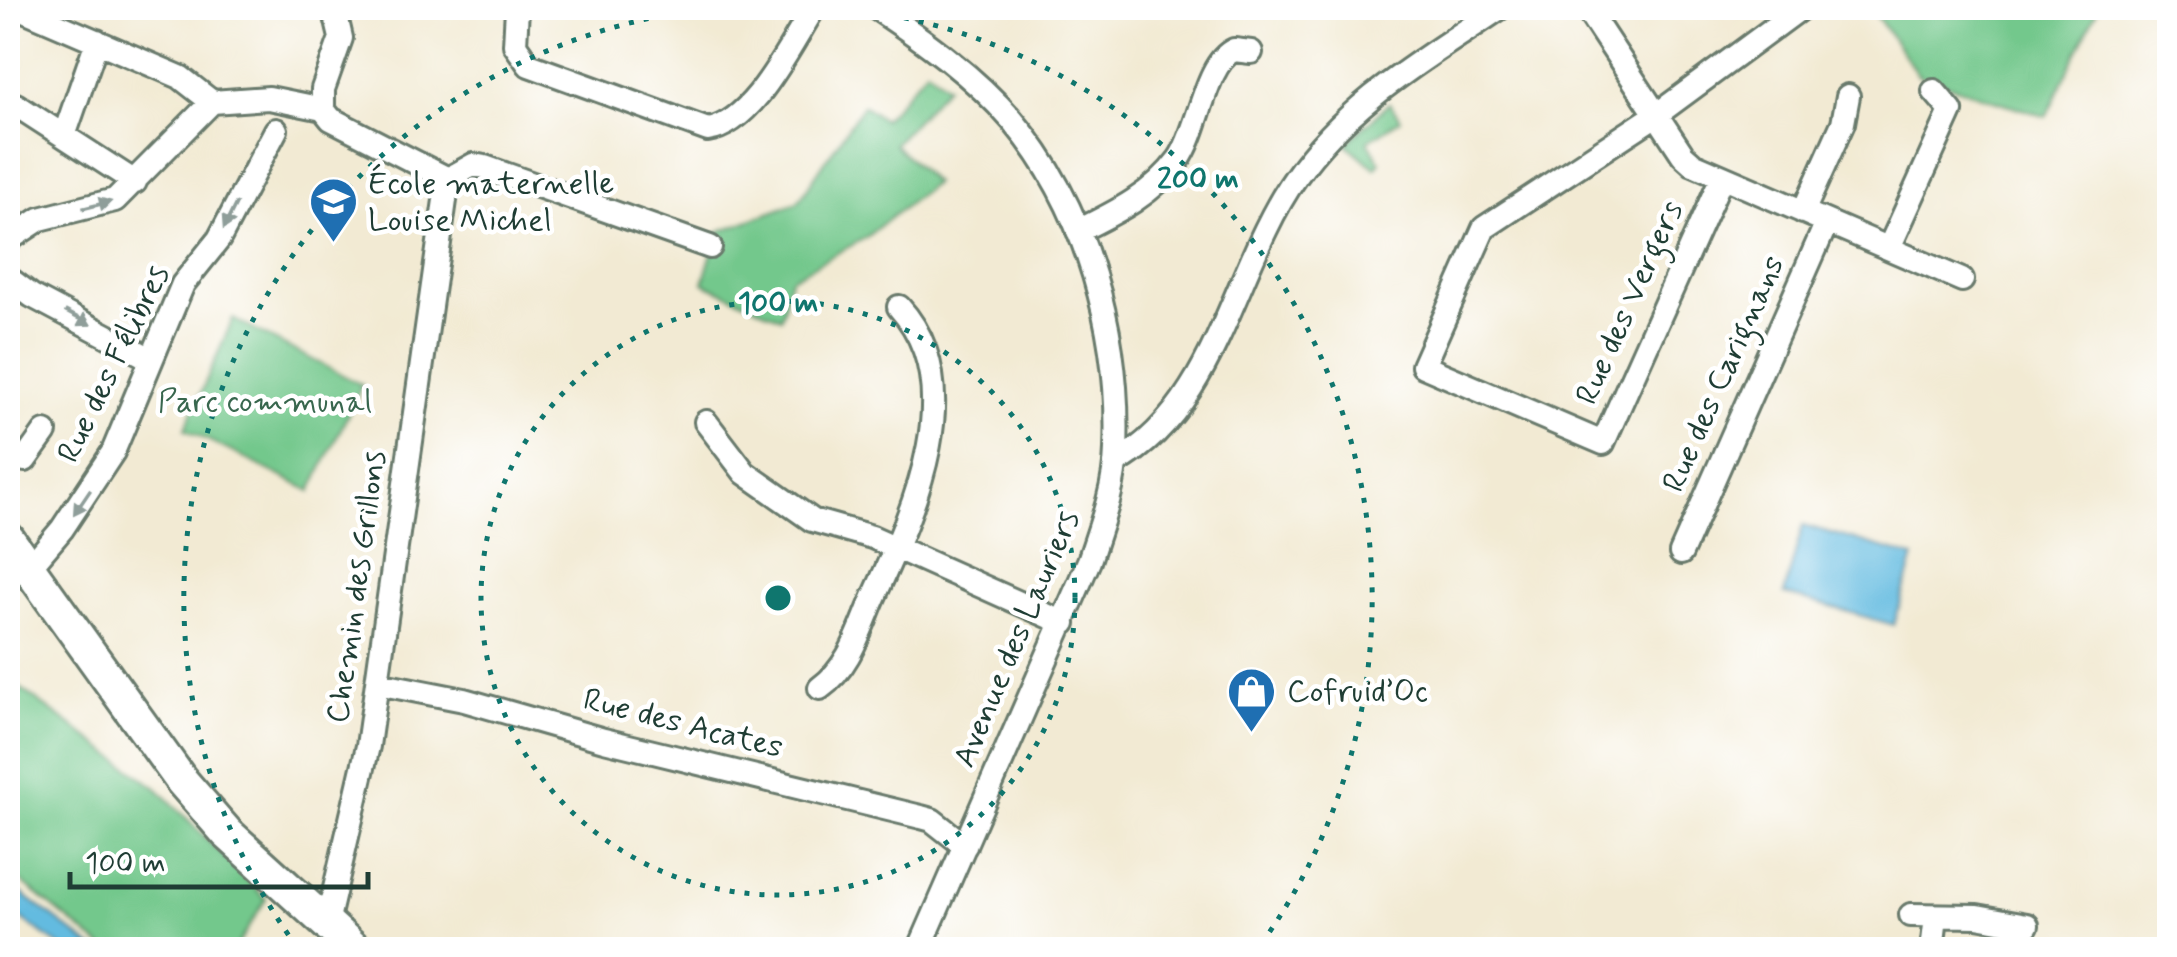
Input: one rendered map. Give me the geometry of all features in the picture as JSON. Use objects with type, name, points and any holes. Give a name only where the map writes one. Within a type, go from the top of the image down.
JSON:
[{"type":"main road","points":[[8,539],[181,780],[227,833],[356,950]]},
{"type":"street","points":[[19,8],[180,77],[212,102],[269,98],[284,115],[323,109]]},
{"type":"street","points":[[334,8],[340,38],[323,89],[323,109],[330,119],[448,178],[473,165],[485,167],[710,247]]},
{"type":"street","points":[[517,8],[515,45],[529,65],[708,130],[727,126],[746,110],[814,8]]},
{"type":"street","name":"Avenue des Lauriers","points":[[876,8],[963,72],[1011,120],[1044,165],[1078,230],[1106,326],[1116,426],[1108,504],[1064,624],[919,950]]},
{"type":"street","points":[[1115,463],[1140,450],[1160,430],[1196,376],[1272,217],[1304,165],[1364,100],[1500,8]]},
{"type":"street","points":[[1586,8],[1683,155],[1722,177],[1962,280]]},
{"type":"street","points":[[1656,114],[1801,8]]},
{"type":"street","points":[[64,136],[97,41]]},
{"type":"street","points":[[1078,230],[1135,202],[1167,173],[1190,138],[1218,63],[1234,50],[1251,52]]},
{"type":"street","points":[[1889,248],[1952,112],[1934,91]]},
{"type":"street","points":[[1803,212],[1843,123],[1848,96]]},
{"type":"street","points":[[8,240],[40,219],[115,200],[212,102]]},
{"type":"street","points":[[16,106],[135,182]]},
{"type":"street","name":"Rue des Vergers","points":[[1656,114],[1484,228],[1423,366],[1603,444],[1722,177]]},
{"type":"street","name":"Rue des Félibres","points":[[29,568],[62,529],[113,452],[148,358],[183,284],[214,247],[284,115]]},
{"type":"street","name":"Chemin des Grillons","points":[[328,922],[334,883],[355,814],[377,683],[448,178]]},
{"type":"street","name":"Rue des Carignans","points":[[1681,553],[1826,222]]},
{"type":"street","points":[[8,278],[32,296],[148,358]]},
{"type":"street","points":[[820,688],[845,663],[918,497],[931,430],[931,395],[921,338],[899,307]]},
{"type":"street","points":[[706,422],[731,459],[794,509],[828,526],[896,548],[1064,624]]},
{"type":"street","points":[[1116,426],[1160,430]]},
{"type":"street","points":[[8,457],[14,454],[25,460],[45,432]]},
{"type":"street","name":"Rue des Acates","points":[[377,683],[464,700],[604,740],[920,816],[932,820],[965,846]]},
{"type":"street","points":[[300,898],[334,883]]},
{"type":"street","points":[[1911,916],[1977,916],[2027,924]]},
{"type":"street","points":[[1932,950],[1936,917]]},
{"type":"green space","points":[[1871,8],[2098,8],[2046,117],[1918,75]]},
{"type":"green space","points":[[927,69],[947,86],[894,144],[934,183],[865,238],[791,278],[781,318],[703,283],[718,232],[798,202],[863,105],[883,120]]},
{"type":"green space","points":[[1389,103],[1401,119],[1368,141],[1380,162],[1375,168],[1346,144]]},
{"type":"green space","name":"Parc communal","points":[[233,319],[362,385],[311,491],[185,429]]},
{"type":"green space","points":[[8,679],[158,789],[266,899],[235,949],[105,949],[8,871]]},
{"type":"water","points":[[1803,525],[1914,557],[1894,625],[1784,594]]},
{"type":"water","points":[[8,883],[95,949],[64,949],[8,909]]},
{"type":"place","name":"École maternelle Louise Michel","points":[[333,244]]},
{"type":"place","name":"Cofruid’Oc","points":[[1252,734]]}]
